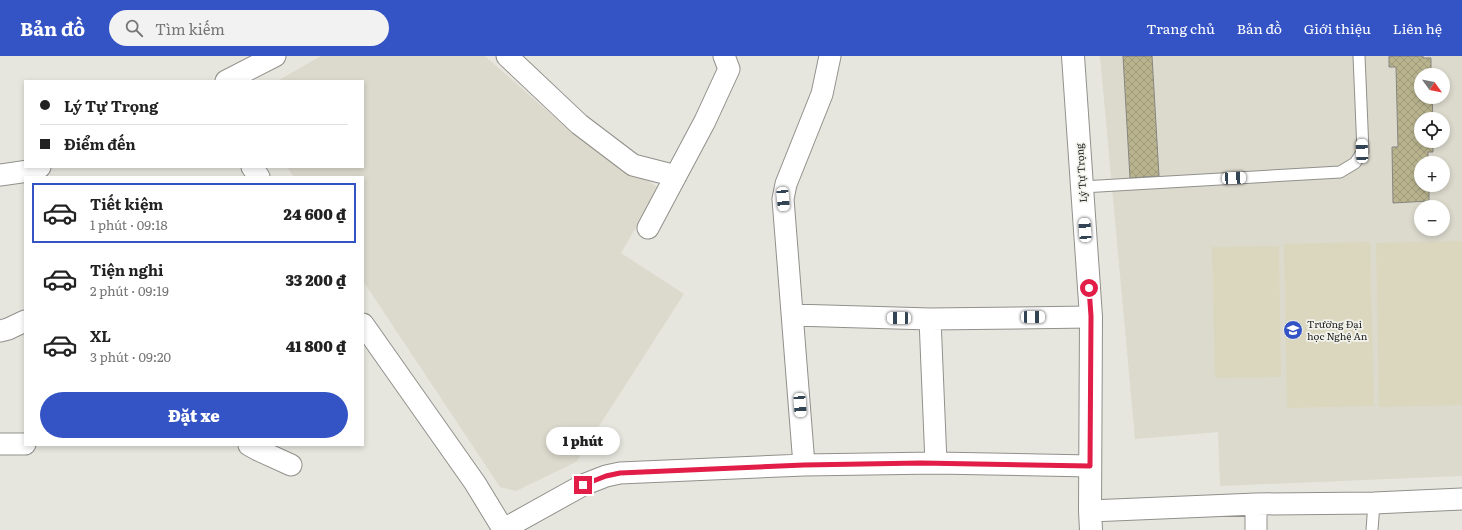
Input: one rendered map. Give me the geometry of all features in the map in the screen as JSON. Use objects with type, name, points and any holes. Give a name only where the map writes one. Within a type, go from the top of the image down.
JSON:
[{"type":"street","points":[[228,80],[275,56]]},
{"type":"street","points":[[507,56],[579,124],[633,165],[676,176]]},
{"type":"street","points":[[648,228],[705,121],[729,69],[724,56]]},
{"type":"street","points":[[804,465],[783,199],[786,184],[822,94],[830,56]]},
{"type":"street","name":"Lý Tự Trọng","points":[[1073,56],[1091,316],[1091,521]]},
{"type":"street","points":[[0,175],[38,171]]},
{"type":"street","points":[[793,315],[930,318],[1091,316]]},
{"type":"street","points":[[930,318],[936,463]]},
{"type":"street","points":[[0,331],[24,321]]},
{"type":"street","points":[[364,325],[474,483],[502,530],[583,485],[606,476],[620,473],[804,465],[936,463],[1090,466]]},
{"type":"street","points":[[0,444],[24,444]]},
{"type":"street","points":[[251,446],[291,465]]},
{"type":"street","points":[[1091,521],[1256,504],[1374,503],[1462,499]]},
{"type":"street","points":[[1256,504],[1256,530]]},
{"type":"lane","points":[[1082,187],[1340,172],[1355,163],[1362,151],[1359,56]]},
{"type":"lane","points":[[1372,530],[1374,503]]},
{"type":"shaded area","points":[[321,56],[485,56],[562,124],[659,188],[621,253],[684,294],[576,462],[516,491],[500,487],[364,283],[364,176],[293,176],[288,168],[364,168],[364,80],[279,80]]},
{"type":"shaded area","name":"Trường Đại học Nghệ An","points":[[1100,56],[1462,56],[1462,476],[1220,486],[1218,432],[1135,439]]},
{"type":"shaded area","points":[[1462,241],[1462,405],[1379,407],[1376,243]]},
{"type":"shaded area","points":[[1370,242],[1374,406],[1287,408],[1284,244]]},
{"type":"shaded area","points":[[1279,246],[1281,377],[1215,378],[1212,247]]},
{"type":"building","points":[[1123,56],[1152,56],[1159,176],[1130,178]]},
{"type":"building","points":[[1389,56],[1423,56],[1423,58],[1431,58],[1431,68],[1414,68],[1414,104],[1432,104],[1433,112],[1414,112],[1414,148],[1433,148],[1433,152],[1428,152],[1428,156],[1414,156],[1414,192],[1429,192],[1429,200],[1414,200],[1414,202],[1393,203],[1392,147],[1398,147],[1396,67],[1389,67]]},
{"type":"place","name":"Trường Đại học Nghệ An","points":[[1293,330]]},
{"type":"route","points":[[583,485],[606,476],[620,473],[804,465],[936,463],[1090,466],[1091,316],[1089,288]]}]
